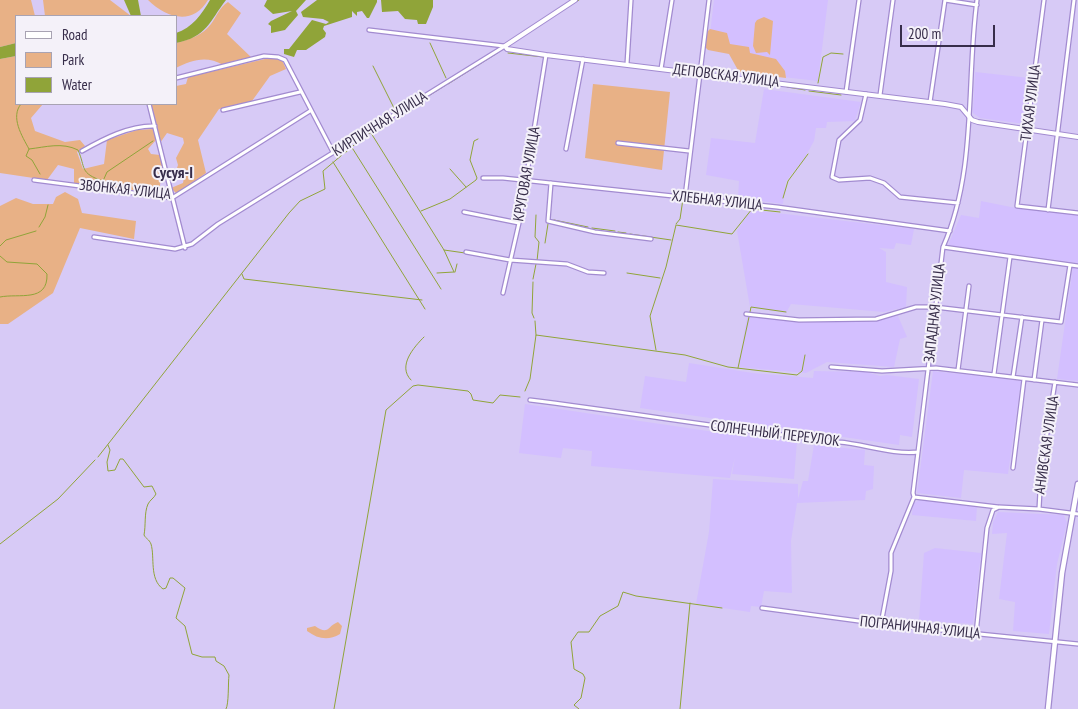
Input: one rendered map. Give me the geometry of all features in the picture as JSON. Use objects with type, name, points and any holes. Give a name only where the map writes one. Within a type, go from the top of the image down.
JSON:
[{"type":"main road","points":[[1048,709],[1062,573],[1076,513],[1078,484]]},
{"type":"street","name":"КИРПИЧНАЯ УЛИЦА","points":[[185,248],[333,152],[575,0]]},
{"type":"street","points":[[627,64],[631,0]]},
{"type":"street","points":[[661,69],[672,0]]},
{"type":"street","points":[[685,197],[689,151],[709,0]]},
{"type":"street","points":[[846,92],[859,0]]},
{"type":"street","points":[[880,95],[893,0]]},
{"type":"street","points":[[930,102],[944,0],[977,2]]},
{"type":"street","name":"ТИХАЯ УЛИЦА","points":[[1044,0],[1017,206],[1048,210]]},
{"type":"street","points":[[1074,0],[1048,210],[1078,213]]},
{"type":"street","name":"ЗАПАДНАЯ УЛИЦА","points":[[881,624],[891,571],[891,553],[914,497],[912,493],[930,368],[935,307],[943,248],[958,203],[969,116],[977,2]]},
{"type":"street","name":"ДЕПОВСКАЯ УЛИЦА","points":[[369,30],[504,46],[507,49],[546,55],[958,106],[978,122],[1078,137]]},
{"type":"street","name":"КРУГОВАЯ УЛИЦА","points":[[504,293],[519,223],[546,55]]},
{"type":"street","points":[[178,78],[264,56],[278,57],[285,60],[300,92],[333,152]]},
{"type":"street","points":[[566,148],[583,59]]},
{"type":"street","points":[[223,110],[300,92]]},
{"type":"street","points":[[866,94],[860,120],[838,140],[832,177],[839,180],[870,178],[884,183],[900,197],[958,203]]},
{"type":"street","points":[[94,237],[175,249],[185,248],[149,105]]},
{"type":"street","name":"ЗВОНКАЯ УЛИЦА","points":[[34,180],[172,198],[310,111]]},
{"type":"street","points":[[82,151],[106,138],[141,127],[155,126]]},
{"type":"street","points":[[618,143],[689,151]]},
{"type":"street","name":"ХЛЕБНАЯ УЛИЦА","points":[[483,178],[526,180],[777,207],[950,231]]},
{"type":"street","points":[[551,183],[548,220],[596,232],[651,239]]},
{"type":"street","points":[[464,212],[519,223]]},
{"type":"street","points":[[943,248],[1078,266]]},
{"type":"street","points":[[466,252],[510,260],[568,264],[588,272],[604,272]]},
{"type":"street","points":[[994,374],[1010,257]]},
{"type":"street","points":[[746,314],[799,320],[876,319],[916,307],[935,307],[1062,322],[1070,265]]},
{"type":"street","points":[[958,370],[969,286]]},
{"type":"street","points":[[1013,377],[1022,317]]},
{"type":"street","points":[[1034,380],[1042,320]]},
{"type":"street","points":[[831,367],[890,371],[930,368],[958,370],[1078,385]]},
{"type":"street","points":[[1013,468],[1024,379]]},
{"type":"street","name":"АНИВСКАЯ УЛИЦА","points":[[1039,509],[1041,472],[1055,382]]},
{"type":"street","name":"СОЛНЕЧНЫЙ ПЕРЕУЛОК","points":[[530,400],[729,429],[840,442],[902,452],[918,452]]},
{"type":"street","points":[[914,497],[999,508],[1039,509],[1076,513]]},
{"type":"street","points":[[976,634],[988,528],[993,510],[999,508]]},
{"type":"street","name":"ПОГРАНИЧНАЯ УЛИЦА","points":[[762,608],[881,624],[1078,644]]},
{"type":"shaded area","points":[[714,0],[828,0],[818,81],[739,72],[740,54],[708,50]]},
{"type":"shaded area","points":[[975,72],[1030,78],[1025,124],[980,118],[973,113]]},
{"type":"shaded area","points":[[764,89],[861,102],[855,121],[827,122],[826,128],[816,128],[814,141],[804,159],[786,181],[783,204],[738,198],[739,181],[706,175],[711,138],[755,143]]},
{"type":"shaded area","points":[[981,201],[1016,208],[1078,215],[1078,263],[948,245],[961,215],[979,218]]},
{"type":"shaded area","points":[[751,210],[914,229],[911,245],[896,243],[894,249],[879,248],[886,252],[886,282],[907,287],[906,307],[884,312],[791,304],[786,313],[750,307],[737,231]]},
{"type":"shaded area","points":[[1073,267],[1078,267],[1078,381],[1057,379]]},
{"type":"shaded area","points":[[898,316],[907,337],[900,339],[894,367],[827,362],[806,373],[738,367],[747,317],[873,321]]},
{"type":"shaded area","points":[[689,363],[753,373],[813,378],[814,371],[867,372],[880,376],[887,375],[919,379],[912,437],[900,435],[899,445],[640,408],[645,376],[686,382]]},
{"type":"shaded area","points":[[933,371],[1021,381],[1008,474],[964,470],[961,498],[917,493]]},
{"type":"shaded area","points":[[525,404],[728,434],[797,441],[794,479],[732,474],[735,457],[730,478],[591,466],[592,451],[563,448],[561,458],[519,453]]},
{"type":"shaded area","points":[[814,445],[865,450],[864,465],[874,466],[873,489],[866,491],[865,500],[797,503],[791,541],[792,593],[764,591],[761,607],[751,606],[750,612],[696,604],[709,532],[713,479],[798,484],[798,499],[803,481],[808,481]]},
{"type":"shaded area","points":[[919,500],[977,506],[976,521],[912,515],[913,504]]},
{"type":"shaded area","points":[[998,512],[1064,515],[1067,523],[1057,564],[1049,634],[1013,631],[1015,602],[999,599],[1007,533],[992,534],[993,522]]},
{"type":"shaded area","points":[[935,548],[981,553],[973,624],[919,620],[924,553]]},
{"type":"green space","points":[[0,0],[31,0],[35,15],[15,15],[15,43],[0,47]]},
{"type":"green space","points":[[43,0],[110,0],[130,15],[45,15]]},
{"type":"green space","points":[[148,0],[208,0],[195,14],[187,16],[171,15]]},
{"type":"green space","points":[[228,2],[241,13],[227,34],[252,58],[223,65],[205,59],[178,67],[178,42],[191,39],[204,31]]},
{"type":"green space","points":[[764,17],[773,21],[770,55],[767,52],[756,53],[753,46],[755,23]]},
{"type":"green space","points":[[710,29],[727,33],[730,44],[749,47],[750,53],[776,59],[785,71],[786,78],[739,72],[729,54],[708,50],[704,46],[706,33]]},
{"type":"green space","points":[[15,56],[15,105],[42,105],[31,118],[35,131],[65,142],[80,140],[85,146],[77,152],[83,169],[104,164],[107,140],[137,130],[154,129],[156,140],[148,149],[151,154],[160,155],[163,162],[159,193],[74,183],[74,169],[58,165],[47,180],[0,173],[0,59]]},
{"type":"green space","points":[[278,58],[282,60],[286,69],[270,76],[252,101],[219,109],[198,140],[206,173],[177,194],[171,188],[183,183],[184,178],[177,171],[176,158],[184,143],[183,138],[167,133],[160,143],[151,105],[178,105],[178,86],[186,84],[188,77],[265,59]]},
{"type":"green space","points":[[593,84],[670,92],[662,170],[585,158]]},
{"type":"green space","points":[[65,192],[78,199],[82,213],[136,221],[134,239],[80,228],[53,293],[8,324],[0,324],[0,206],[16,198],[33,204],[53,204],[56,197]]},
{"type":"green space","points":[[338,622],[342,626],[340,634],[331,638],[315,636],[307,631],[307,628],[315,626],[326,630]]},
{"type":"water","points":[[124,0],[138,0],[141,15],[131,15]]},
{"type":"water","points":[[210,0],[226,0],[201,33],[178,42],[178,32],[187,28],[204,10]]},
{"type":"water","points":[[267,0],[306,0],[296,11],[298,15],[285,30],[271,33],[271,26],[268,24],[292,11],[273,14],[264,6]]},
{"type":"water","points":[[317,0],[377,0],[377,2],[369,18],[362,11],[357,12],[357,16],[352,11],[352,17],[324,26],[325,37],[306,50],[297,50],[294,57],[284,54],[284,49],[289,49],[312,20],[326,24],[329,22],[323,19],[303,17],[301,12]]},
{"type":"water","points":[[381,0],[433,0],[433,7],[426,24],[418,24],[417,20],[405,19],[398,11],[382,12]]},
{"type":"water","points":[[15,43],[15,56],[0,59],[0,47]]},
{"type":"waterway","points":[[572,4],[579,0]]},
{"type":"waterway","points":[[563,10],[569,6]]},
{"type":"waterway","points":[[430,43],[446,78]]},
{"type":"waterway","points":[[448,84],[499,52]]},
{"type":"waterway","points":[[508,53],[543,57]]},
{"type":"waterway","points":[[818,83],[823,57],[831,53],[843,54]]},
{"type":"waterway","points":[[548,57],[553,58]]},
{"type":"waterway","points":[[373,66],[395,110]]},
{"type":"waterway","points":[[721,80],[740,81]]},
{"type":"waterway","points":[[430,95],[446,85]]},
{"type":"waterway","points":[[772,89],[773,85],[778,85]]},
{"type":"waterway","points":[[787,87],[805,90]]},
{"type":"waterway","points":[[809,91],[841,95]]},
{"type":"waterway","points":[[397,117],[427,97]]},
{"type":"waterway","points":[[20,105],[18,109],[17,121],[20,132],[29,149]]},
{"type":"waterway","points":[[345,153],[362,138],[394,118]]},
{"type":"waterway","points":[[371,133],[444,250],[454,272]]},
{"type":"waterway","points":[[421,211],[450,199],[476,180],[477,178],[470,160],[474,141],[478,139]]},
{"type":"waterway","points":[[40,174],[32,160],[26,156],[29,149],[66,146],[78,150],[84,169],[90,175],[103,181],[107,172],[153,141]]},
{"type":"waterway","points":[[351,146],[441,289]]},
{"type":"waterway","points":[[783,198],[788,181],[808,154]]},
{"type":"waterway","points":[[98,457],[289,213],[300,201],[325,189],[323,171],[342,155]]},
{"type":"waterway","points":[[333,162],[425,309]]},
{"type":"waterway","points":[[450,169],[466,187]]},
{"type":"waterway","points":[[676,224],[680,219],[683,199]]},
{"type":"waterway","points":[[39,227],[45,217],[48,205]]},
{"type":"waterway","points":[[656,350],[650,316],[666,267],[676,225],[732,234],[752,209],[780,212]]},
{"type":"waterway","points":[[536,215],[535,237],[539,242],[537,261]]},
{"type":"waterway","points":[[554,220],[588,227]]},
{"type":"waterway","points":[[545,243],[548,224]]},
{"type":"waterway","points":[[592,228],[615,231]]},
{"type":"waterway","points":[[0,246],[6,240],[36,231]]},
{"type":"waterway","points":[[618,232],[626,233]]},
{"type":"waterway","points":[[630,234],[671,240]]},
{"type":"waterway","points":[[444,250],[465,253]]},
{"type":"waterway","points":[[0,256],[7,262],[37,264],[47,274],[46,283],[38,293],[0,297]]},
{"type":"waterway","points":[[455,272],[457,264]]},
{"type":"waterway","points":[[533,279],[536,264]]},
{"type":"waterway","points":[[437,273],[454,272]]},
{"type":"waterway","points":[[627,273],[660,278]]},
{"type":"waterway","points":[[242,274],[244,279],[422,300]]},
{"type":"waterway","points":[[533,282],[532,313],[534,318]]},
{"type":"waterway","points":[[750,312],[751,307],[786,312]]},
{"type":"waterway","points":[[738,368],[749,317]]},
{"type":"waterway","points":[[535,321],[536,335]]},
{"type":"waterway","points":[[525,391],[530,379],[536,335],[685,355],[728,367],[797,375],[802,371],[805,355]]},
{"type":"waterway","points":[[411,380],[407,375],[406,363],[412,351],[424,337]]},
{"type":"waterway","points":[[334,709],[386,410],[413,386],[418,385],[468,391],[473,400],[493,403],[500,395],[520,397]]},
{"type":"waterway","points":[[108,445],[110,450],[107,462],[108,471],[115,470],[120,459],[123,459],[144,487],[152,486],[156,494],[147,508],[144,535],[151,544],[154,574],[163,589],[166,588],[170,578],[173,578],[185,588],[176,618],[185,626],[192,654],[202,657],[215,657],[216,661],[224,666],[229,675],[226,709]]},
{"type":"waterway","points":[[0,544],[58,499],[95,460]]},
{"type":"waterway","points":[[579,709],[574,705],[581,698],[585,678],[583,674],[574,669],[571,642],[578,632],[589,632],[600,616],[618,606],[623,592],[636,596],[722,608]]},
{"type":"waterway","points":[[680,709],[690,603]]},
{"type":"district","name":"Сусуя-I","points":[[173,173]]}]
